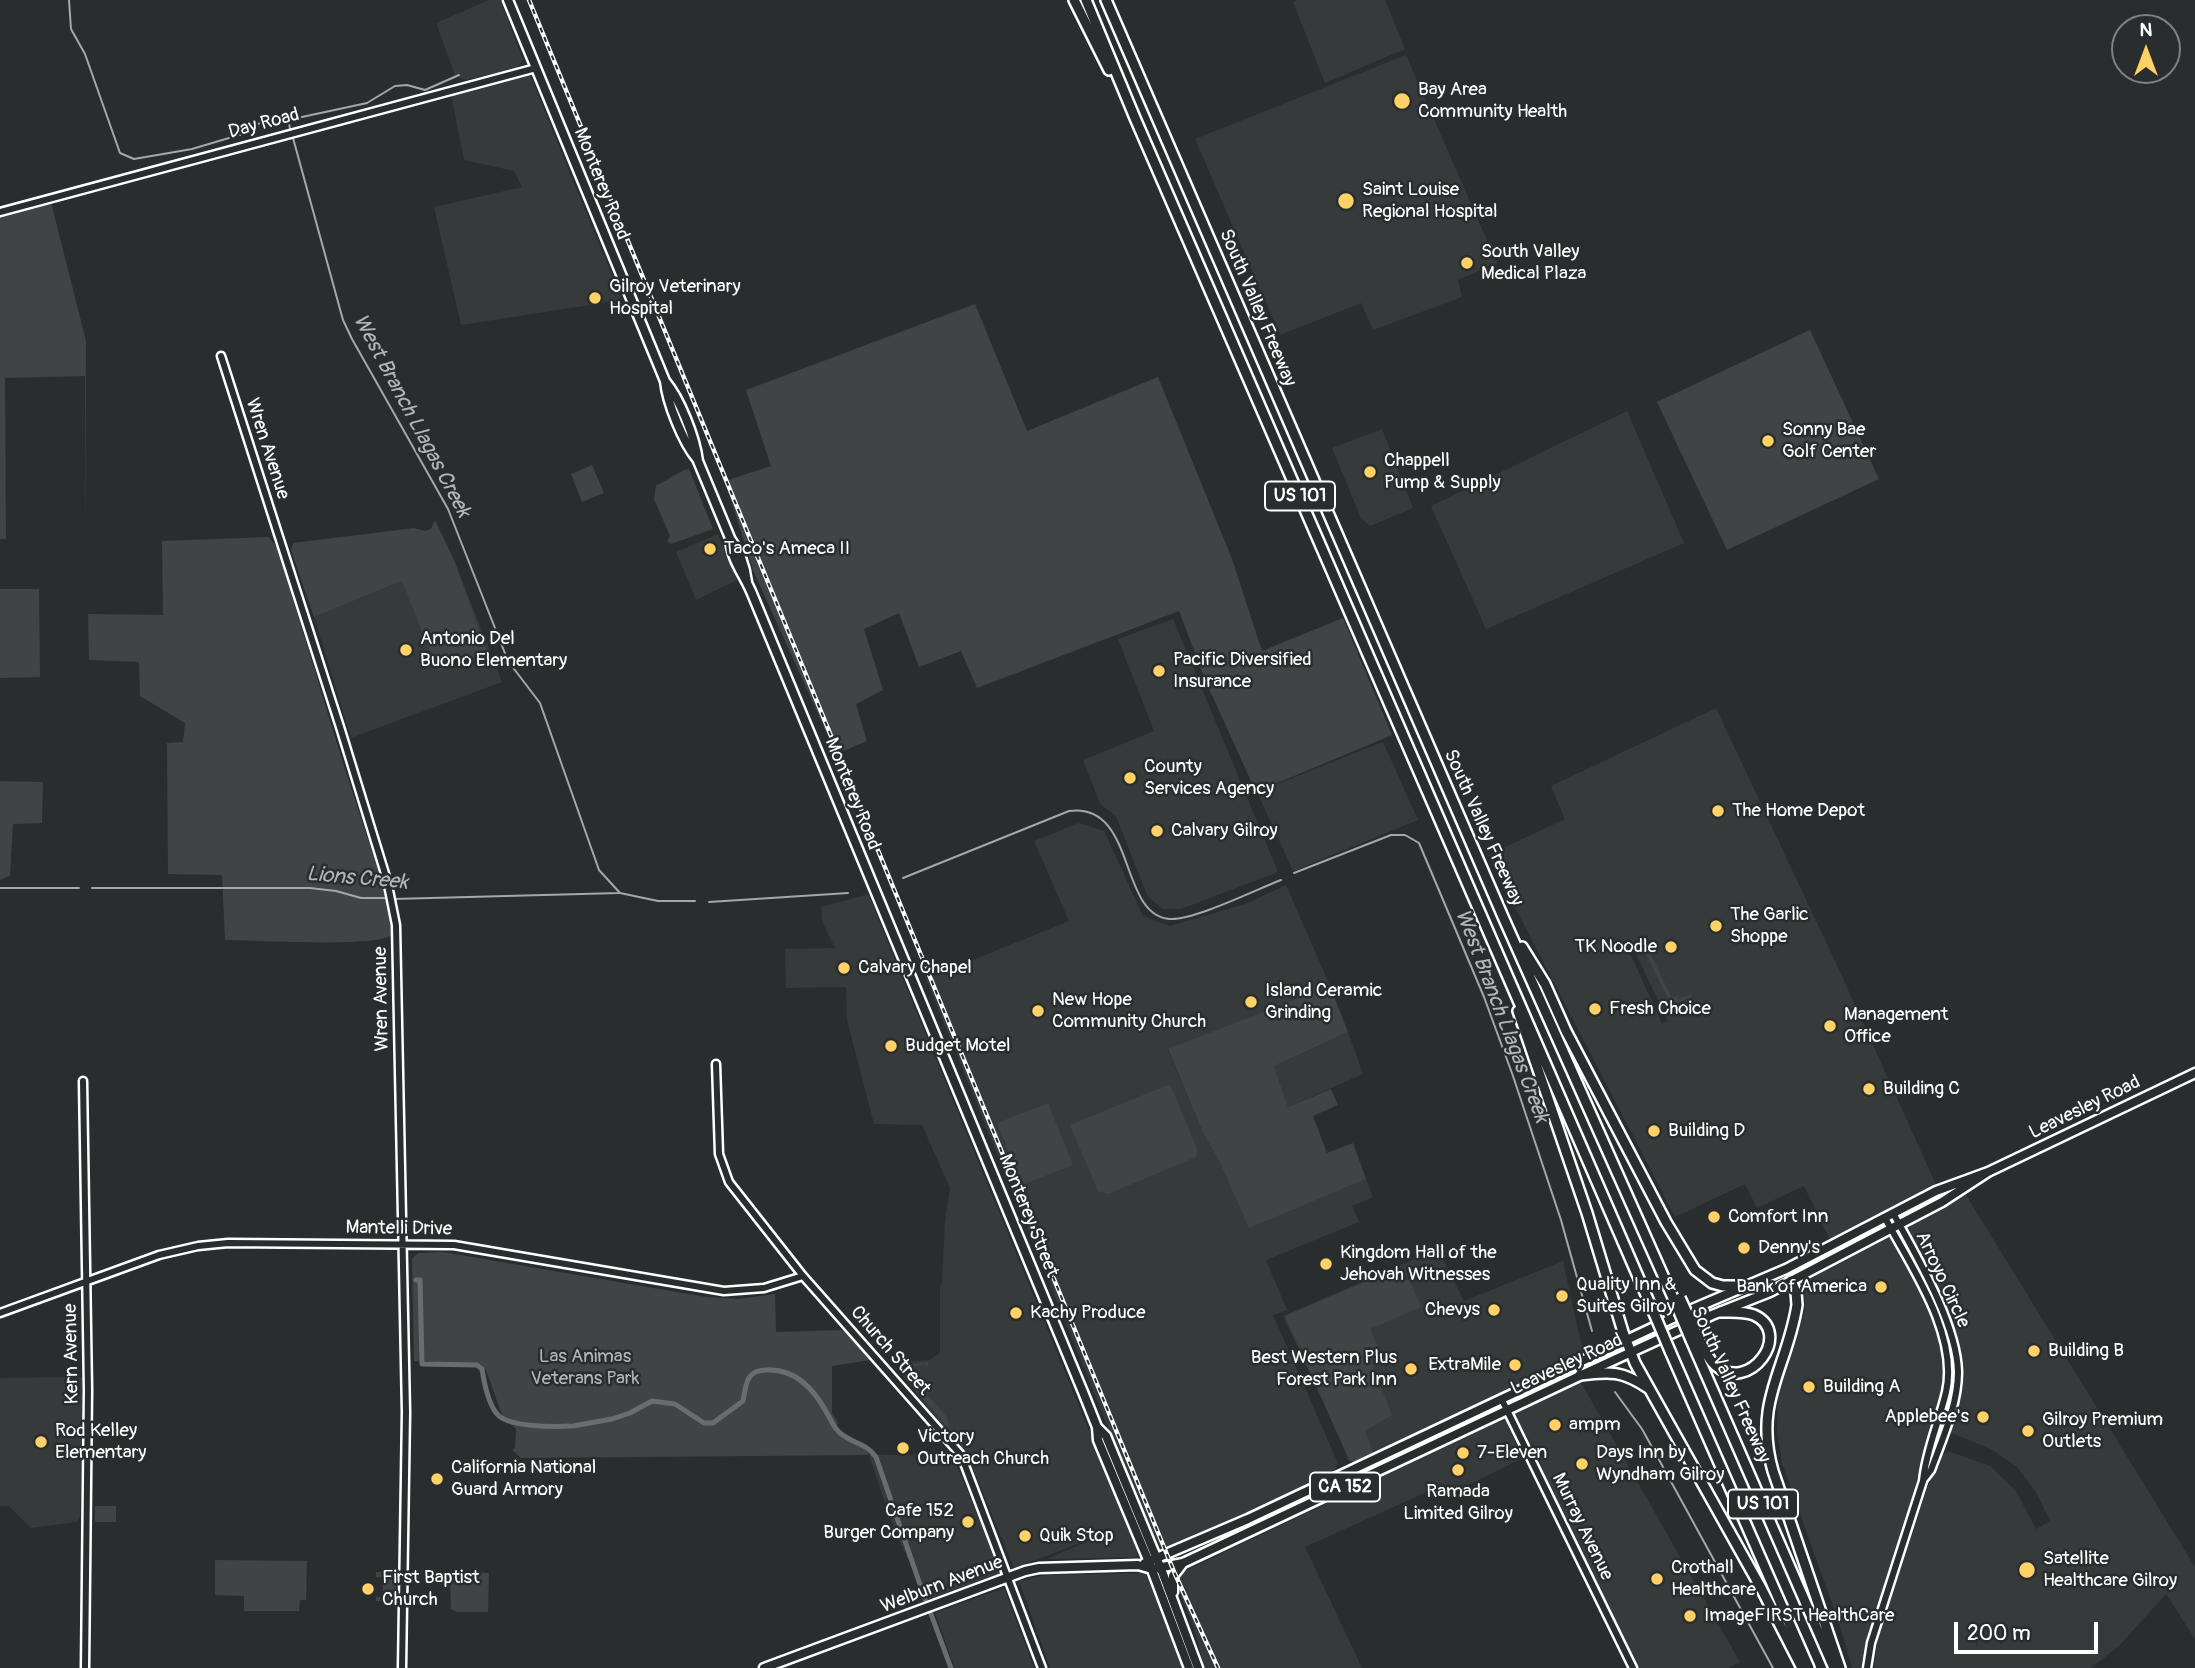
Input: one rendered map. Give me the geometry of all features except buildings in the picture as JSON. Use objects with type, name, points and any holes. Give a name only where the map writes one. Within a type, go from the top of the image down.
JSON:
[{"type":"highway","points":[[1074,0],[1151,155]]},
{"type":"highway","name":"South Valley Freeway","points":[[1086,0],[1808,1668]]},
{"type":"highway","name":"South Valley Freeway","points":[[1106,0],[1504,919],[1695,1339],[1834,1668]]},
{"type":"highway","points":[[1504,919],[1545,985],[1566,1031],[1654,1199],[1695,1270],[1712,1283],[1723,1286],[1749,1286]]},
{"type":"highway","points":[[1515,992],[1518,1014],[1587,1213],[1630,1353],[1761,1588],[1802,1668]]},
{"type":"highway","points":[[1791,1281],[1796,1292],[1797,1305],[1769,1403],[1767,1445],[1773,1471],[1839,1668]]},
{"type":"highway","points":[[1695,1339],[1711,1361],[1726,1371],[1737,1373],[1750,1369],[1765,1357],[1770,1339],[1761,1320],[1742,1312],[1721,1312]]},
{"type":"highway","name":"CA 152","points":[[1580,1375],[1608,1371],[1622,1374],[1650,1389]]},
{"type":"main road","name":"Monterey Road","points":[[508,0],[665,381],[673,391],[730,538],[746,568],[747,582],[927,1019]]},
{"type":"main road","name":"Monterey Street","points":[[927,1019],[992,1169],[1097,1427],[1098,1440],[1176,1606],[1198,1668]]},
{"type":"main road","name":"Leavesley Road","points":[[1155,1564],[1700,1305],[1786,1269],[1936,1191],[1988,1172],[2195,1073]]},
{"type":"main road","name":"Leavesley Road","points":[[1155,1564],[1183,1563],[1580,1375],[1766,1294],[1956,1195],[1988,1172]]},
{"type":"main road","points":[[1786,1269],[1791,1281]]},
{"type":"main road","points":[[1176,1606],[1173,1579],[1183,1563]]},
{"type":"main road","name":"Monterey Street","points":[[1155,1564],[1189,1668]]},
{"type":"main road","name":"Welburn Avenue","points":[[764,1668],[1039,1568],[1155,1564]]},
{"type":"street","name":"Day Road","points":[[0,212],[536,68]]},
{"type":"street","name":"Wren Avenue","points":[[221,356],[288,562],[393,905],[397,935],[406,1412],[402,1668]]},
{"type":"street","name":"Church Street","points":[[716,1064],[718,1145],[721,1163],[737,1194],[803,1276],[961,1455],[1042,1668]]},
{"type":"street","name":"Kern Avenue","points":[[83,1081],[88,1528],[85,1668]]},
{"type":"street","name":"Arroyo Circle","points":[[1893,1213],[1948,1326],[1958,1370],[1954,1403],[1931,1470],[1923,1481]]},
{"type":"street","name":"Arroyo Circle","points":[[1867,1668],[1871,1643],[1923,1481],[1924,1465],[1946,1391],[1948,1355],[1936,1315],[1885,1218]]},
{"type":"street","name":"Mantelli Drive","points":[[0,1313],[159,1255],[212,1245],[245,1243],[464,1246],[712,1290],[756,1290],[803,1276]]},
{"type":"street","name":"Murray Avenue","points":[[1502,1400],[1633,1668]]},
{"type":"shaded area","points":[[489,0],[500,0],[523,60],[516,69],[464,80],[455,75],[436,23]]},
{"type":"shaded area","points":[[1385,0],[1405,49],[1325,83],[1293,2]]},
{"type":"shaded area","name":"Saint Louise Regional Hospital","points":[[1406,55],[1497,263],[1458,280],[1462,297],[1373,330],[1361,303],[1280,335],[1195,139]]},
{"type":"shaded area","points":[[530,75],[622,300],[461,325],[434,207],[522,187],[514,171],[464,160],[451,95]]},
{"type":"shaded area","points":[[1627,411],[1684,543],[1486,629],[1431,506]]},
{"type":"shaded area","name":"Chappell Pump & Supply","points":[[1382,429],[1413,508],[1370,526],[1361,518],[1332,448]]},
{"type":"shaded area","points":[[718,534],[737,580],[696,600],[676,552]]},
{"type":"shaded area","name":"Antonio Del Buono Elementary","points":[[454,560],[502,682],[351,738],[314,617]]},
{"type":"shaded area","points":[[1173,619],[1278,872],[1181,909],[1162,909],[1147,895],[1116,816],[1100,804],[1083,760],[1154,731],[1118,639]]},
{"type":"shaded area","points":[[1716,708],[1937,1187],[1833,1246],[1804,1186],[1757,1208],[1745,1184],[1675,1217],[1488,855],[1565,819],[1551,786]],"holes":[[[1634,950],[1668,1021],[1662,1024],[1630,953]]]},
{"type":"shaded area","points":[[1383,742],[1418,820],[1293,871],[1257,792]]},
{"type":"shaded area","points":[[1079,823],[1104,831],[1143,916],[1170,926],[1248,903],[1286,885],[1330,986],[1168,1050],[1204,1135],[1249,1227],[1366,1179],[1373,1197],[1352,1206],[1359,1222],[1266,1260],[1287,1310],[1273,1315],[1337,1461],[1336,1469],[1333,1474],[1173,1550],[1159,1545],[1135,1494],[926,979],[1069,921],[1034,841]]},
{"type":"shaded area","points":[[868,894],[1128,1525],[1137,1557],[1047,1559],[1104,1534],[1014,1568],[969,1459],[898,1370],[905,1362],[929,1360],[940,1353],[940,1287],[950,1188],[922,1125],[874,1124],[847,1020],[846,987],[786,988],[785,949],[835,948],[822,921],[821,907]]},
{"type":"shaded area","points":[[1348,1032],[1363,1074],[1288,1107],[1274,1066]]},
{"type":"shaded area","name":"Gilroy Premium Outlets","points":[[1966,1195],[2195,1567],[2195,1639],[2166,1594],[2119,1646],[2091,1668],[1874,1668],[1878,1637],[1937,1459],[1948,1451],[1990,1466],[2016,1491],[2036,1529],[2050,1521],[2036,1492],[2017,1467],[1991,1449],[1930,1424],[1898,1556],[1875,1615],[1860,1668],[1852,1668],[1839,1623],[1782,1463],[1777,1433],[1778,1397],[1805,1309],[1804,1287],[1810,1277]]},
{"type":"shaded area","points":[[1438,1249],[1464,1301],[1563,1261],[1583,1352],[1579,1379],[1740,1662],[1729,1668],[1638,1668],[1569,1535],[1535,1450],[1503,1396],[1508,1427],[1523,1458],[1446,1496],[1440,1486],[1305,1547],[1362,1668],[1204,1668],[1195,1631],[1178,1588],[1181,1573],[1363,1486],[1283,1316]]},
{"type":"shaded area","name":"Rod Kelley Elementary","points":[[83,1377],[80,1516],[77,1522],[31,1528],[9,1506],[0,1506],[0,1378]]},
{"type":"shaded area","points":[[952,1454],[1002,1573],[928,1599],[896,1535],[869,1455]]},
{"type":"shaded area","points":[[1145,1573],[1188,1668],[1050,1668],[1019,1581],[1047,1575]]},
{"type":"shaded area","points":[[1004,1588],[1034,1668],[955,1668],[935,1613]]},
{"type":"green space","points":[[51,202],[86,341],[85,538],[85,376],[5,378],[6,539],[0,539],[0,216]]},
{"type":"green space","points":[[975,304],[1027,431],[1158,377],[1232,559],[1262,651],[1343,618],[1392,735],[1256,792],[1206,682],[1179,611],[977,688],[961,651],[919,667],[899,613],[864,629],[883,690],[856,704],[867,741],[836,754],[753,570],[725,481],[771,466],[746,390]]},
{"type":"green space","name":"Sonny Bae Golf Center","points":[[1810,330],[1879,479],[1727,550],[1657,402]]},
{"type":"green space","points":[[592,465],[604,493],[582,502],[571,474]]},
{"type":"green space","points":[[689,469],[713,529],[671,544],[667,541],[670,536],[654,499],[656,485]]},
{"type":"green space","points":[[435,520],[454,560],[487,652],[438,671],[402,581],[314,617],[291,550],[293,543],[414,528],[425,531],[431,529]]},
{"type":"green space","points":[[268,537],[277,547],[382,882],[392,935],[381,939],[340,942],[225,940],[222,875],[168,874],[167,743],[183,742],[185,723],[140,696],[139,662],[89,660],[88,614],[163,615],[162,541]]},
{"type":"green space","points":[[0,589],[39,589],[40,677],[0,678]]},
{"type":"green space","points":[[0,781],[43,782],[42,823],[13,824],[10,876],[0,880]]},
{"type":"green space","points":[[1648,948],[1672,998],[1678,996],[1678,999],[1691,994],[1692,997],[1671,1005],[1644,950]]},
{"type":"green space","points":[[1330,986],[1348,1032],[1274,1066],[1288,1107],[1331,1089],[1338,1105],[1313,1116],[1327,1153],[1353,1143],[1366,1179],[1249,1228],[1219,1161],[1204,1135],[1168,1049]]},
{"type":"green space","points":[[1170,1084],[1197,1148],[1196,1157],[1108,1194],[1098,1191],[1070,1125]]},
{"type":"green space","points":[[1048,1103],[1073,1165],[1022,1185],[997,1123]]},
{"type":"green space","name":"Las Animas Veterans Park","points":[[443,1252],[706,1297],[739,1299],[775,1294],[776,1332],[844,1330],[870,1360],[832,1366],[832,1413],[838,1423],[834,1432],[865,1448],[869,1455],[521,1458],[512,1450],[515,1448],[516,1429],[502,1415],[486,1370],[481,1364],[414,1361],[412,1259],[418,1253]]},
{"type":"green space","points":[[1398,1268],[1403,1280],[1409,1280],[1421,1307],[1370,1329],[1379,1351],[1369,1357],[1392,1415],[1365,1431],[1374,1455],[1352,1461],[1349,1460],[1285,1316]]},
{"type":"green space","points":[[929,1362],[927,1367],[925,1364],[913,1367],[911,1376],[947,1417],[949,1429],[904,1376],[903,1369],[908,1364]]},
{"type":"green space","points":[[95,1506],[116,1506],[116,1522],[95,1522]]},
{"type":"green space","points":[[215,1560],[307,1561],[306,1600],[300,1600],[299,1611],[244,1611],[244,1596],[215,1595]]},
{"type":"green space","points":[[376,1572],[396,1572],[396,1601],[376,1601],[376,1597],[383,1597],[383,1578],[376,1577]]},
{"type":"green space","points":[[456,1572],[489,1573],[488,1612],[457,1612],[451,1609],[450,1578]]},
{"type":"waterway","name":"West Branch Llagas Creek","points":[[69,0],[71,29],[85,54],[120,153],[134,159],[192,149],[229,138]]},
{"type":"waterway","points":[[288,120],[367,103],[395,86],[407,85],[425,90],[459,75]]},
{"type":"waterway","name":"West Branch Llagas Creek","points":[[240,135],[275,118],[288,118],[290,129]]},
{"type":"waterway","name":"West Branch Llagas Creek","points":[[293,138],[343,320],[448,509],[508,661],[540,703],[599,870],[620,893],[658,901],[695,901]]},
{"type":"waterway","name":"West Branch Llagas Creek","points":[[903,878],[1069,811],[1091,813],[1106,824],[1117,840],[1142,900],[1154,913],[1170,919],[1209,910],[1281,880]]},
{"type":"waterway","name":"West Branch Llagas Creek","points":[[1294,873],[1391,835],[1405,835],[1419,843],[1484,997],[1513,1076],[1561,1220],[1592,1331]]},
{"type":"waterway","name":"Lions Creek","points":[[0,888],[79,888]]},
{"type":"waterway","name":"Lions Creek","points":[[92,888],[310,888],[361,898],[388,898]]},
{"type":"waterway","name":"Lions Creek","points":[[393,899],[619,893]]},
{"type":"waterway","name":"West Branch Llagas Creek","points":[[709,902],[848,893]]},
{"type":"waterway","points":[[416,1280],[420,1280],[422,1364],[477,1365],[482,1369],[485,1387],[495,1412],[505,1420],[544,1426],[570,1426]]},
{"type":"waterway","points":[[573,1426],[612,1419],[652,1401],[675,1404],[704,1423],[713,1423],[743,1401],[748,1380],[754,1373],[766,1370],[787,1373],[811,1389],[838,1431],[868,1448],[876,1457],[925,1599]]},
{"type":"waterway","name":"West Branch Llagas Creek","points":[[1615,1392],[1642,1429],[1773,1668]]},
{"type":"waterway","points":[[931,1614],[951,1668]]},
{"type":"railway","points":[[529,0],[1175,1574],[1218,1668]]},
{"type":"place","name":"Bay Area Community Health","points":[[1402,101]]},
{"type":"place","name":"Saint Louise Regional Hospital","points":[[1346,201]]},
{"type":"place","name":"South Valley Medical Plaza","points":[[1467,263]]},
{"type":"place","name":"Gilroy Veterinary Hospital","points":[[595,298]]},
{"type":"place","name":"Sonny Bae Golf Center","points":[[1768,441]]},
{"type":"place","name":"Chappell Pump & Supply","points":[[1370,472]]},
{"type":"place","name":"Taco's Ameca II","points":[[710,549]]},
{"type":"place","name":"Antonio Del Buono Elementary","points":[[406,650]]},
{"type":"place","name":"Pacific Diversified Insurance","points":[[1159,671]]},
{"type":"place","name":"County Services Agency","points":[[1130,778]]},
{"type":"place","name":"The Home Depot","points":[[1718,811]]},
{"type":"place","name":"Calvary Gilroy","points":[[1157,831]]},
{"type":"place","name":"The Garlic Shoppe","points":[[1716,926]]},
{"type":"place","name":"TK Noodle","points":[[1671,947]]},
{"type":"place","name":"Calvary Chapel","points":[[844,968]]},
{"type":"place","name":"Island Ceramic Grinding","points":[[1251,1002]]},
{"type":"place","name":"Fresh Choice","points":[[1595,1009]]},
{"type":"place","name":"New Hope Community Church","points":[[1038,1011]]},
{"type":"place","name":"Management Office","points":[[1830,1026]]},
{"type":"place","name":"Budget Motel","points":[[891,1046]]},
{"type":"place","name":"Building C","points":[[1869,1089]]},
{"type":"place","name":"Building D","points":[[1654,1131]]},
{"type":"place","name":"Comfort Inn","points":[[1714,1217]]},
{"type":"place","name":"Denny's","points":[[1744,1248]]},
{"type":"place","name":"Kingdom Hall of the Jehovah Witnesses","points":[[1326,1264]]},
{"type":"place","name":"Bank of America","points":[[1881,1287]]},
{"type":"place","name":"Quality Inn & Suites Gilroy","points":[[1562,1296]]},
{"type":"place","name":"Chevys","points":[[1494,1310]]},
{"type":"place","name":"Kachy Produce","points":[[1016,1313]]},
{"type":"place","name":"Building B","points":[[2034,1351]]},
{"type":"place","name":"ExtraMile","points":[[1515,1365]]},
{"type":"place","name":"Best Western Plus Forest Park Inn","points":[[1411,1369]]},
{"type":"place","name":"Building A","points":[[1809,1387]]},
{"type":"place","name":"Applebee's","points":[[1983,1417]]},
{"type":"place","name":"ampm","points":[[1555,1425]]},
{"type":"place","name":"Gilroy Premium Outlets","points":[[2028,1431]]},
{"type":"place","name":"Rod Kelley Elementary","points":[[41,1442]]},
{"type":"place","name":"Victory Outreach Church","points":[[903,1448]]},
{"type":"place","name":"7-Eleven","points":[[1463,1453]]},
{"type":"place","name":"Days Inn by Wyndham Gilroy","points":[[1582,1464]]},
{"type":"place","name":"Ramada Limited Gilroy","points":[[1458,1470]]},
{"type":"place","name":"California National Guard Armory","points":[[437,1479]]},
{"type":"place","name":"Cafe 152 Burger Company","points":[[968,1522]]},
{"type":"place","name":"Quik Stop","points":[[1025,1536]]},
{"type":"place","name":"Satellite Healthcare Gilroy","points":[[2027,1570]]},
{"type":"place","name":"Crothall Healthcare","points":[[1657,1579]]},
{"type":"place","name":"First Baptist Church","points":[[368,1589]]},
{"type":"place","name":"ImageFIRST HealthCare","points":[[1690,1616]]}]
